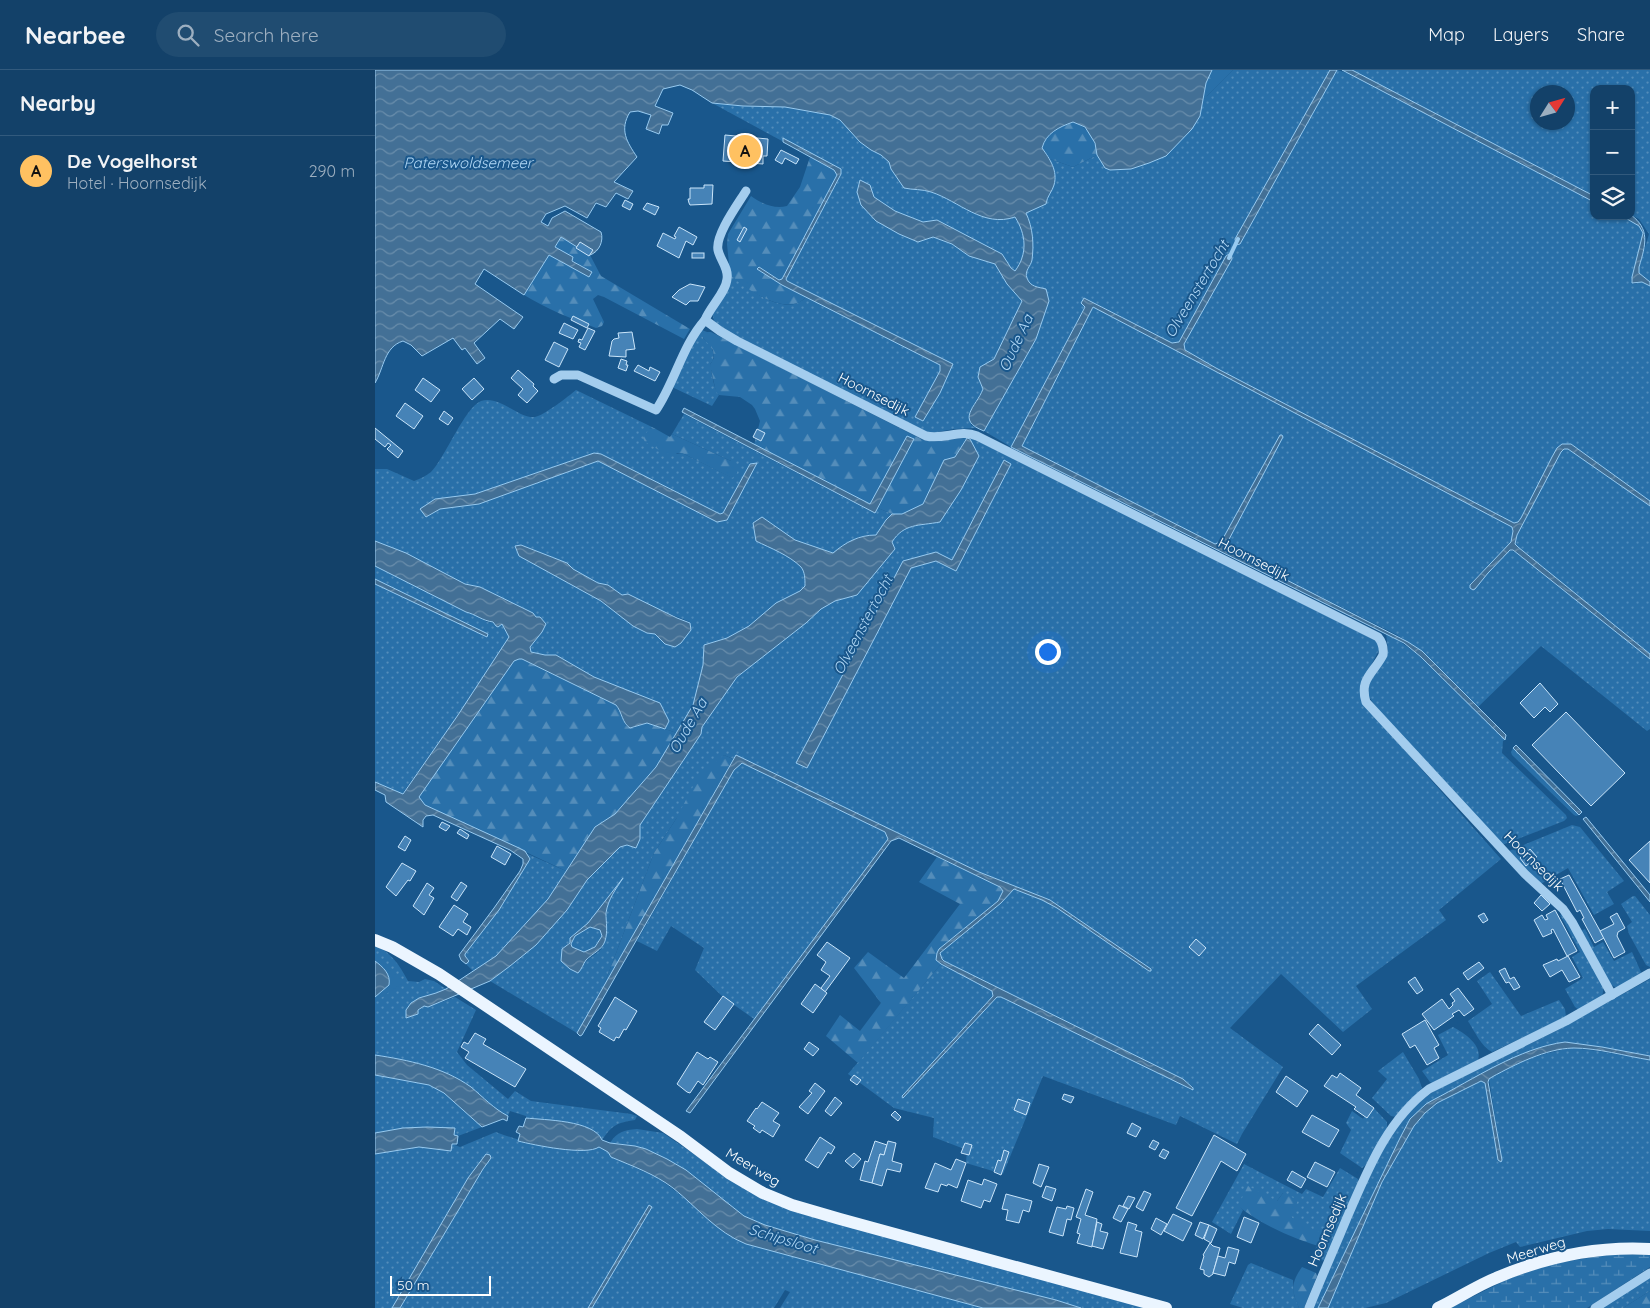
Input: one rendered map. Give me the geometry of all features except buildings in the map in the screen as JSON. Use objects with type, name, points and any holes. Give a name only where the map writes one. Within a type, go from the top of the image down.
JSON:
[{"type":"main road","name":"Meerweg","points":[[375,940],[392,947],[439,974],[681,1137],[729,1173],[763,1193],[791,1205],[840,1220],[1167,1308]]},
{"type":"main road","name":"Meerweg","points":[[1437,1308],[1494,1278],[1566,1254],[1606,1250],[1650,1249]]},
{"type":"street","points":[[554,379],[561,374],[578,374],[656,410],[692,338],[725,287],[728,278],[725,264],[718,250],[720,237],[746,191]]},
{"type":"street","name":"Hoornsedijk","points":[[705,320],[737,341],[926,436],[943,437],[968,433],[977,436],[1378,637],[1382,642],[1383,655],[1364,683],[1363,692],[1366,702],[1525,874],[1563,909],[1612,995]]},
{"type":"street","name":"Hoornsedijk","points":[[1309,1308],[1363,1181],[1389,1132],[1405,1111],[1429,1089],[1566,1021],[1650,973]]},
{"type":"street","points":[[1595,1308],[1650,1273]]},
{"type":"green space","points":[[1212,70],[1233,70],[1203,100],[1206,83]]},
{"type":"green space","points":[[1233,70],[1330,70],[1235,239],[1235,243],[1240,244],[1337,70],[1347,73],[1590,200],[1590,220],[1631,220],[1635,222],[1643,233],[1631,281],[1634,284],[1642,282],[1650,286],[1650,501],[1571,444],[1562,444],[1521,518],[1518,522],[1514,523],[1184,350],[1184,344],[1229,254],[1226,256],[1179,342],[1172,343],[1085,298],[1082,304],[1085,306],[1011,447],[984,431],[1036,339],[1048,301],[1046,289],[1032,285],[1026,275],[1033,242],[1031,227],[1026,213],[1045,204],[1053,188],[1054,174],[1050,159],[1073,167],[1097,155],[1105,168],[1110,170],[1131,169],[1200,116],[1203,100]]},
{"type":"green space","points":[[1352,70],[1650,70],[1650,282],[1639,273],[1649,234],[1639,219],[1635,217],[1635,85],[1590,85],[1590,194]]},
{"type":"green space","points":[[712,103],[785,107],[830,115],[840,120],[871,150],[889,162],[891,169],[904,188],[931,192],[972,212],[993,219],[1015,217],[1021,230],[1024,244],[1022,258],[1016,271],[1011,268],[1002,254],[937,220],[923,222],[895,211],[874,197],[870,189],[861,205],[876,221],[899,234],[918,242],[932,237],[952,244],[969,256],[995,264],[1007,284],[1022,301],[994,359],[980,383],[983,389],[970,411],[971,425],[976,428],[931,433],[923,432],[737,338],[717,325],[714,321],[713,312],[730,274],[746,287],[777,303],[788,305],[798,303],[806,297],[940,365],[940,371],[923,421],[940,393],[953,364],[787,282],[786,279],[841,175],[841,169],[784,139],[782,141]]},
{"type":"green space","points":[[1073,122],[1090,134],[1097,155],[1073,167],[1050,159],[1042,148],[1047,138],[1054,131]]},
{"type":"green space","points":[[810,157],[834,170],[837,175],[782,279],[780,280],[759,267],[757,269],[806,297],[798,303],[778,303],[745,287],[730,274],[728,234],[751,196],[768,205],[777,207],[787,206],[800,187]]},
{"type":"green space","points":[[561,237],[590,255],[601,276],[690,329],[684,339],[598,295],[593,299],[604,322],[602,326],[596,328],[524,295],[549,255],[589,277],[592,272],[572,260],[573,257],[555,248]]},
{"type":"green space","points":[[1093,307],[1512,527],[1511,542],[1470,584],[1470,588],[1475,589],[1510,550],[1515,552],[1650,659],[1650,729],[1647,731],[1541,646],[1478,707],[1422,651],[1397,635],[1226,549],[1226,545],[1280,436],[1221,542],[1215,544],[1022,446]]},
{"type":"green space","points":[[702,330],[707,332],[704,332],[703,338],[710,345],[714,353],[711,370],[719,395],[712,406],[674,388],[672,385],[697,335]]},
{"type":"green space","points":[[704,332],[711,332],[923,440],[971,438],[965,440],[955,457],[944,460],[923,504],[902,514],[892,514],[878,508],[913,439],[907,436],[870,504],[754,445],[760,421],[755,409],[740,397],[719,395],[716,392],[710,365],[714,358],[713,350],[701,335]]},
{"type":"green space","points":[[576,390],[654,428],[649,429],[677,454],[682,453],[731,477],[731,461],[672,434],[684,414],[874,513],[878,508],[892,514],[876,535],[864,536],[853,540],[833,553],[795,540],[762,517],[753,523],[756,541],[779,552],[801,567],[806,585],[800,591],[776,603],[749,626],[727,638],[704,645],[703,665],[693,705],[677,733],[665,729],[669,721],[556,655],[531,652],[530,647],[542,632],[533,613],[480,587],[465,584],[405,553],[375,541],[375,469],[387,469],[414,481],[427,475],[437,465],[468,413],[481,401],[495,401],[529,417],[535,417],[550,410]],"holes":[[[594,453],[601,454],[720,514],[723,513],[727,520],[717,522],[598,461],[479,504],[440,509],[427,517],[421,509],[435,499],[475,494]],[[521,545],[567,563],[573,569],[598,583],[608,585],[622,595],[690,622],[690,631],[681,643],[665,644],[655,634],[647,633],[633,626],[601,601],[519,556],[515,547]]]},
{"type":"green space","points":[[654,428],[670,437],[672,434],[731,461],[738,465],[737,473],[732,478],[682,453],[666,454],[645,442],[643,438],[649,429]]},
{"type":"green space","points":[[971,438],[1036,469],[1382,644],[1361,685],[1361,693],[1393,737],[1501,859],[1439,910],[1446,920],[1356,986],[1372,1009],[1343,1032],[1281,974],[1230,1028],[1283,1067],[1237,1144],[1180,1116],[1176,1125],[1043,1076],[1003,1174],[966,1163],[967,1150],[933,1137],[934,1118],[894,1108],[848,1074],[941,964],[992,991],[994,994],[903,1098],[997,997],[1001,997],[1191,1090],[1193,1087],[1183,1079],[944,961],[940,953],[1001,903],[1014,889],[1057,908],[1149,971],[1151,969],[1050,900],[979,872],[736,755],[733,759],[724,755],[676,819],[654,853],[602,990],[577,1033],[490,981],[510,966],[567,910],[587,880],[620,846],[640,839],[640,825],[701,734],[702,727],[737,677],[821,609],[835,601],[857,595],[895,549],[892,542],[902,531],[913,526],[940,522],[975,448],[970,442]],"holes":[[[1004,460],[1011,464],[956,571],[936,561],[911,567],[807,768],[797,763],[903,561],[952,560]],[[619,883],[608,903],[607,932],[604,944],[582,968],[562,949],[570,942],[570,938],[588,923]]]},
{"type":"green space","points":[[1564,449],[1568,449],[1650,506],[1650,654],[1515,544],[1517,535]]},
{"type":"green space","points":[[375,566],[466,612],[475,614],[487,622],[502,624],[509,637],[458,715],[402,794],[375,782],[375,584],[487,637],[488,634],[375,579]]},
{"type":"green space","points":[[1386,633],[1402,643],[1433,668],[1505,740],[1503,741],[1502,753],[1566,815],[1567,818],[1564,821],[1502,845],[1376,707],[1367,694],[1370,682],[1385,659],[1388,650]]},
{"type":"green space","points":[[519,658],[616,705],[626,726],[633,728],[647,723],[677,733],[656,767],[615,814],[595,827],[566,871],[425,805],[419,798],[514,661]]},
{"type":"green space","points":[[1513,748],[1579,815],[1574,815],[1512,755]]},
{"type":"green space","points":[[724,755],[733,759],[602,990],[654,853],[676,819],[698,777]]},
{"type":"green space","points":[[742,763],[885,832],[888,839],[754,1019],[723,997],[695,970],[704,948],[671,926],[657,951],[637,941],[734,770]]},
{"type":"green space","points":[[1572,825],[1580,827],[1624,881],[1607,892],[1614,904],[1594,915],[1568,868],[1539,885],[1509,851]]},
{"type":"green space","points":[[528,854],[566,871],[548,899],[496,956],[473,971],[466,964],[469,960],[465,954],[530,859]]},
{"type":"green space","points":[[937,857],[1000,887],[1003,891],[998,901],[939,949],[938,962],[941,964],[858,1063],[826,1036],[840,1015],[860,1031],[881,1003],[854,968],[868,952],[904,978],[960,904],[919,882]]},
{"type":"green space","points":[[1633,896],[1650,915],[1650,967],[1646,965],[1629,934],[1627,926],[1632,922],[1621,904]]},
{"type":"green space","points":[[1563,914],[1604,986],[1602,997],[1579,1010],[1575,1007],[1565,989],[1583,978],[1572,957],[1580,952],[1560,915]]},
{"type":"green space","points":[[590,927],[600,930],[602,936],[595,947],[584,952],[572,947],[571,944],[575,936]]},
{"type":"green space","points":[[1585,929],[1594,947],[1603,942],[1614,961],[1632,952],[1641,972],[1639,976],[1617,988],[1611,985],[1581,931]]},
{"type":"green space","points":[[375,945],[386,951],[395,960],[408,981],[419,982],[425,979],[434,981],[446,989],[419,998],[418,1011],[424,1006],[428,1007],[455,997],[476,1010],[457,1052],[467,1065],[508,1099],[515,1091],[531,1101],[631,1114],[637,1116],[635,1120],[616,1125],[602,1140],[597,1134],[579,1125],[526,1118],[526,1116],[510,1111],[508,1116],[471,1087],[449,1074],[412,1062],[375,1055]]},
{"type":"green space","points":[[375,959],[404,982],[375,1002]]},
{"type":"green space","points":[[1490,972],[1521,1016],[1559,1000],[1565,1009],[1566,1017],[1492,1052],[1481,1042],[1468,1021],[1492,1004],[1477,981]]},
{"type":"green space","points":[[1650,979],[1650,1056],[1573,1043],[1552,1045],[1528,1052],[1513,1059],[1426,1104],[1410,1119],[1318,1308],[1312,1308],[1373,1168],[1393,1132],[1420,1102],[1436,1090],[1556,1031]]},
{"type":"green space","points":[[1453,1027],[1467,1036],[1475,1045],[1478,1049],[1478,1060],[1432,1083],[1422,1071],[1448,1055],[1438,1035]]},
{"type":"green space","points":[[1572,1048],[1650,1060],[1650,1231],[1608,1229],[1587,1231],[1520,1247],[1516,1242],[1489,1253],[1386,1303],[1365,1308],[1328,1308],[1382,1182],[1414,1126],[1425,1113],[1437,1103],[1481,1081],[1485,1083],[1500,1162],[1502,1160],[1489,1079],[1529,1059]]},
{"type":"green space","points":[[1403,1052],[1419,1079],[1422,1088],[1397,1117],[1391,1116],[1372,1098],[1387,1079],[1378,1071]]},
{"type":"green space","points":[[375,1075],[429,1085],[444,1093],[482,1127],[458,1136],[454,1135],[454,1128],[403,1128],[375,1133]]},
{"type":"green space","points":[[1372,1106],[1387,1122],[1387,1129],[1366,1165],[1362,1168],[1340,1153],[1351,1130],[1346,1123],[1352,1111],[1363,1119]]},
{"type":"green space","points":[[637,1129],[663,1133],[739,1185],[1151,1308],[1081,1308],[1056,1300],[815,1240],[765,1225],[744,1216],[686,1170],[667,1159],[646,1149],[610,1143],[621,1132]]},
{"type":"green space","points":[[496,1132],[548,1147],[576,1151],[598,1147],[608,1152],[611,1157],[658,1178],[746,1244],[983,1308],[780,1308],[790,1292],[785,1290],[774,1308],[592,1308],[651,1207],[649,1205],[588,1308],[400,1308],[491,1158],[480,1162],[468,1178],[392,1308],[375,1308],[375,1154],[419,1147],[451,1151],[452,1144],[460,1147]]},
{"type":"green space","points":[[1244,1164],[1302,1194],[1306,1189],[1323,1197],[1340,1168],[1358,1179],[1359,1182],[1325,1260],[1319,1261],[1311,1257],[1317,1246],[1325,1248],[1291,1217],[1283,1193],[1277,1201],[1239,1206],[1243,1210],[1231,1234],[1212,1222]]},
{"type":"green space","points":[[1248,1186],[1277,1201],[1283,1193],[1298,1200],[1291,1217],[1329,1237],[1325,1248],[1280,1231],[1258,1220],[1238,1206]]},
{"type":"green space","points":[[1613,1254],[1650,1255],[1650,1267],[1587,1308],[1450,1308],[1508,1279],[1550,1264]]},
{"type":"green space","points":[[1251,1263],[1293,1280],[1294,1295],[1299,1308],[1243,1308],[1230,1304],[1248,1265]]},
{"type":"green space","points":[[1302,1267],[1316,1273],[1317,1276],[1304,1308],[1299,1308],[1293,1287]]},
{"type":"green space","points":[[1650,1278],[1650,1291],[1623,1308],[1601,1308]]},
{"type":"green space","points":[[1650,1291],[1650,1308],[1623,1308]]},
{"type":"water","name":"Paterswoldsemeer","points":[[375,70],[1212,70],[1206,83],[1200,116],[1192,129],[1166,156],[1131,169],[1110,170],[1105,168],[1097,155],[1095,143],[1085,127],[1073,122],[1058,128],[1047,138],[1042,148],[1053,165],[1055,180],[1046,204],[1026,213],[1032,230],[1033,248],[1032,260],[1026,275],[1032,285],[1046,289],[1049,301],[1036,339],[984,431],[975,427],[969,418],[983,389],[978,377],[980,367],[994,359],[1022,301],[1007,284],[995,264],[969,256],[952,244],[933,237],[918,242],[899,234],[876,221],[861,205],[857,192],[860,180],[870,185],[874,197],[895,211],[923,222],[937,220],[1002,254],[1015,271],[1022,258],[1024,244],[1019,224],[1015,217],[992,219],[971,212],[931,192],[904,188],[891,169],[889,162],[860,142],[840,120],[830,115],[785,107],[712,103],[692,90],[680,85],[663,89],[655,106],[673,113],[668,125],[662,125],[659,134],[646,129],[651,115],[638,111],[630,112],[627,118],[625,125],[626,136],[637,157],[614,182],[633,191],[628,199],[616,193],[606,207],[596,203],[587,218],[565,206],[546,214],[541,222],[548,226],[552,218],[565,211],[601,232],[600,246],[590,255],[561,237],[555,247],[573,257],[572,261],[592,272],[589,277],[549,255],[524,295],[484,269],[475,284],[523,317],[514,329],[500,319],[474,343],[485,358],[477,364],[465,348],[462,350],[453,338],[422,356],[411,345],[403,341],[388,353],[375,383]]},
{"type":"water","points":[[1330,70],[1337,70],[1240,244],[1236,245],[1235,239]]},
{"type":"water","points":[[1342,70],[1352,70],[1590,194],[1590,200]]},
{"type":"water","points":[[783,138],[841,169],[841,174],[786,279],[953,364],[940,393],[923,421],[915,417],[940,371],[940,365],[782,285],[757,269],[759,267],[779,280],[782,279],[837,175],[834,170],[783,142]]},
{"type":"water","points":[[1635,218],[1644,232],[1645,244],[1639,273],[1650,282],[1650,286],[1642,282],[1632,283],[1643,233],[1639,226],[1629,220],[1635,220]]},
{"type":"water","points":[[1229,254],[1232,259],[1184,344],[1185,350],[1216,368],[1514,523],[1518,522],[1521,518],[1552,457],[1557,448],[1562,444],[1571,444],[1650,501],[1650,506],[1568,449],[1564,449],[1517,535],[1515,544],[1650,654],[1650,659],[1513,550],[1510,550],[1475,589],[1470,588],[1470,585],[1511,542],[1512,527],[1093,307],[1022,446],[1215,544],[1221,542],[1280,435],[1282,435],[1283,437],[1226,545],[1226,549],[1408,642],[1422,651],[1506,735],[1505,740],[1421,657],[1404,643],[1011,447],[1085,307],[1081,303],[1084,298],[1172,343],[1179,342],[1226,256]]},
{"type":"water","points":[[684,408],[870,504],[907,436],[914,439],[875,513],[682,412]]},
{"type":"water","name":"Oude Aa","points":[[967,438],[970,439],[979,456],[961,490],[940,522],[913,526],[902,531],[892,542],[895,549],[857,595],[835,601],[821,609],[737,677],[702,727],[701,734],[640,825],[640,839],[636,848],[627,845],[620,847],[587,880],[567,910],[536,945],[490,981],[428,1007],[424,1006],[418,1010],[418,1014],[406,1018],[406,1010],[411,1003],[419,998],[446,989],[496,956],[548,899],[595,827],[615,814],[656,767],[693,705],[703,665],[704,645],[727,638],[749,626],[776,603],[800,591],[805,586],[804,573],[801,567],[785,555],[756,541],[753,523],[762,517],[795,540],[833,553],[853,540],[864,536],[876,535],[892,514],[902,514],[923,504],[944,460],[955,457]]},
{"type":"water","points":[[594,453],[601,454],[720,514],[723,513],[750,464],[757,463],[727,520],[717,522],[598,461],[479,504],[440,509],[426,517],[420,509],[435,499],[475,494]]},
{"type":"water","points":[[1004,460],[1011,464],[956,571],[936,561],[911,568],[807,768],[796,763],[903,561],[936,552],[952,560]]},
{"type":"water","points":[[375,541],[406,553],[465,584],[480,587],[533,613],[536,617],[540,617],[546,624],[530,647],[531,652],[556,655],[594,677],[660,703],[669,721],[665,729],[647,723],[630,728],[625,723],[616,705],[522,659],[514,661],[419,797],[425,805],[525,851],[530,859],[499,910],[465,954],[469,961],[466,964],[459,955],[520,871],[523,859],[510,850],[433,815],[426,816],[423,820],[423,827],[386,802],[385,795],[375,790],[375,782],[403,794],[509,637],[502,624],[498,627],[493,622],[466,612],[375,566]]},
{"type":"water","points":[[521,545],[567,563],[573,569],[598,583],[608,585],[622,595],[628,594],[690,623],[691,630],[681,643],[675,647],[665,644],[655,634],[647,633],[633,626],[601,601],[519,556],[515,546]]},
{"type":"water","points":[[375,579],[488,634],[487,637],[375,584]]},
{"type":"water","points":[[1516,745],[1582,812],[1579,815],[1513,748]]},
{"type":"water","points":[[736,755],[979,872],[1050,900],[1151,969],[1149,971],[1057,908],[1014,889],[1001,903],[940,953],[944,961],[1183,1079],[1193,1090],[1001,997],[997,997],[903,1098],[902,1096],[993,996],[992,991],[936,960],[939,949],[998,901],[1003,891],[1000,887],[899,838],[891,841],[690,1113],[686,1111],[888,839],[885,832],[742,763],[734,770],[580,1036],[577,1033]]},
{"type":"water","points":[[1586,817],[1650,895],[1650,902],[1583,819]]},
{"type":"water","points":[[623,878],[607,908],[604,944],[586,960],[578,973],[561,961],[562,949],[570,943],[570,938],[588,923]],"holes":[[[590,927],[600,930],[602,936],[595,947],[584,952],[572,947],[571,944],[575,936]]]},
{"type":"water","points":[[375,961],[386,971],[389,977],[389,985],[375,997]]},
{"type":"water","points":[[1565,1042],[1650,1056],[1650,1060],[1592,1049],[1562,1049],[1531,1058],[1489,1079],[1501,1162],[1498,1160],[1485,1083],[1481,1081],[1437,1103],[1414,1126],[1382,1182],[1328,1308],[1318,1308],[1410,1119],[1426,1104],[1497,1065],[1548,1045]]},
{"type":"water","points":[[375,1055],[412,1062],[449,1074],[471,1087],[508,1116],[507,1121],[503,1119],[482,1127],[444,1093],[429,1085],[375,1075]]},
{"type":"water","name":"Schipsloot","points":[[526,1118],[568,1122],[589,1128],[597,1133],[602,1140],[610,1143],[646,1149],[686,1170],[744,1216],[765,1225],[815,1240],[1056,1300],[1081,1308],[983,1308],[746,1244],[725,1233],[666,1183],[611,1157],[608,1152],[599,1147],[572,1150],[518,1141],[520,1134],[516,1132],[519,1126],[523,1127]]},
{"type":"water","points":[[403,1128],[455,1128],[454,1135],[458,1136],[457,1144],[452,1144],[451,1151],[419,1147],[375,1154],[375,1133]]},
{"type":"water","points":[[486,1154],[490,1155],[491,1158],[400,1308],[392,1308],[468,1178]]},
{"type":"water","points":[[649,1205],[652,1207],[592,1308],[588,1308]]},
{"type":"waterway","name":"Olveenstertocht","points":[[1229,258],[1238,239]]},
{"type":"place","name":"De Vogelhorst","points":[[745,151]]}]
